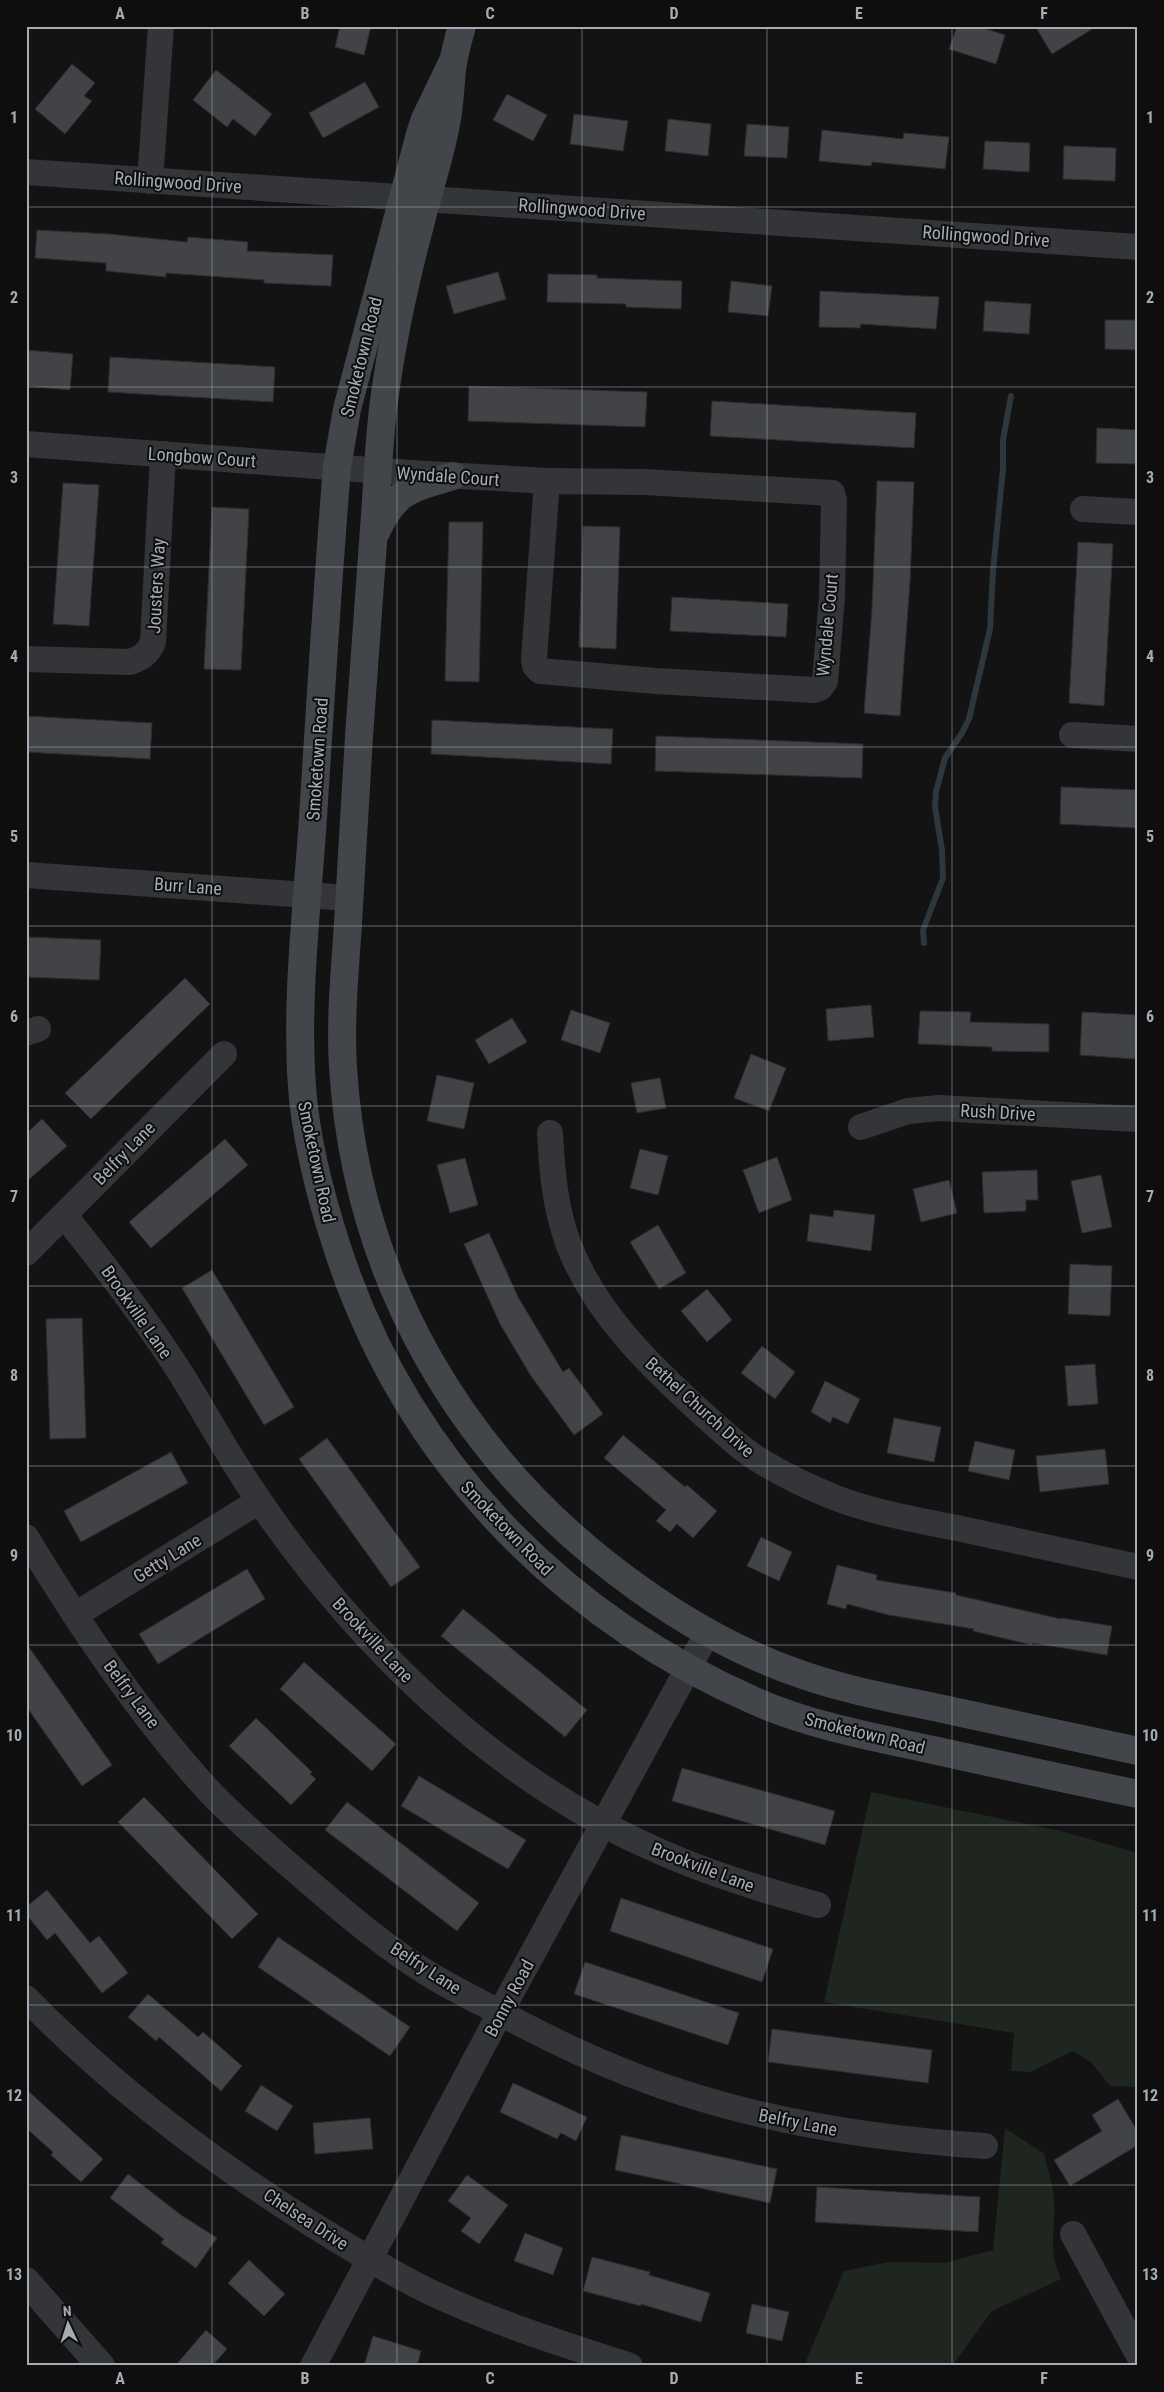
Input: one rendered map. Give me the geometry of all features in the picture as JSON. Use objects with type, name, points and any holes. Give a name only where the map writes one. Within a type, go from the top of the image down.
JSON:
[{"type":"main road","name":"Smoketown Road","points":[[462,26],[452,63],[424,119],[384,400],[373,538],[342,1022],[343,1068],[348,1113],[360,1182],[376,1240],[396,1296],[418,1342],[456,1404],[490,1452],[516,1482],[561,1527],[609,1568],[661,1604],[708,1632],[764,1660],[805,1676],[850,1688],[1138,1751]]},
{"type":"main road","name":"Smoketown Road","points":[[414,198],[347,409],[337,468],[307,895],[300,1031],[303,1090],[311,1149],[325,1210],[344,1272],[364,1320],[388,1370],[419,1423],[460,1479],[542,1567],[616,1625],[688,1668],[758,1703],[814,1722],[1138,1794]]},
{"type":"main road","points":[[373,538],[388,508],[404,493],[454,476]]},
{"type":"street","points":[[150,180],[161,26]]},
{"type":"street","name":"Rollingwood Drive","points":[[26,172],[1138,247]]},
{"type":"street","name":"Longbow Court","points":[[26,444],[378,471]]},
{"type":"street","name":"Jousters Way","points":[[26,658],[130,662],[143,657],[150,648],[153,642],[163,454]]},
{"type":"street","name":"Wyndale Court","points":[[378,471],[547,481],[645,482],[832,493],[834,500],[832,596],[825,681],[820,688],[814,690],[656,681],[540,671],[535,666],[534,659],[547,481]]},
{"type":"street","points":[[1083,510],[1138,512]]},
{"type":"street","points":[[1072,735],[1138,739]]},
{"type":"street","name":"Burr Lane","points":[[26,875],[349,898]]},
{"type":"street","name":"Belfry Lane","points":[[26,1254],[224,1054]]},
{"type":"street","name":"Rush Drive","points":[[861,1127],[908,1111],[939,1108],[1138,1120]]},
{"type":"street","name":"Bethel Church Drive","points":[[550,1133],[552,1178],[558,1208],[568,1244],[588,1285],[623,1332],[676,1390],[722,1431],[762,1462],[794,1480],[838,1498],[882,1512],[1138,1567]]},
{"type":"street","name":"Brookville Lane","points":[[64,1215],[130,1299],[182,1376],[259,1501],[355,1624],[402,1673],[452,1718],[505,1760],[561,1798],[604,1823],[652,1848],[710,1872],[758,1889],[818,1905]]},
{"type":"street","name":"Getty Lane","points":[[75,1615],[259,1501]]},
{"type":"street","name":"Belfry Lane","points":[[26,1537],[75,1615],[128,1691],[208,1790],[247,1828],[329,1900],[431,1976],[500,2013],[610,2066],[688,2095],[755,2114],[853,2133],[926,2142],[986,2146]]},
{"type":"street","name":"Bonny Road","points":[[313,2366],[500,2013],[708,1632]]},
{"type":"street","name":"Chelsea Drive","points":[[26,1998],[122,2089],[190,2142],[278,2203],[368,2259],[428,2291],[491,2319],[630,2366]]},
{"type":"street","points":[[1073,2234],[1138,2354]]},
{"type":"street","points":[[26,2281],[101,2366]]},
{"type":"shaded area","points":[[871,1792],[1061,1831],[1138,1853],[1138,2053],[1135,2064],[1138,2087],[1110,2086],[1091,2062],[1073,2051],[1030,2072],[1011,2071],[1014,2033],[824,2002]]},
{"type":"shaded area","points":[[1005,2128],[1044,2154],[1053,2194],[1054,2258],[1061,2279],[992,2311],[952,2366],[804,2366],[844,2271],[889,2262],[944,2263],[993,2250]]},
{"type":"building","points":[[340,26],[371,26],[364,55],[335,47]]},
{"type":"building","points":[[957,26],[977,26],[1005,35],[996,64],[949,49]]},
{"type":"building","points":[[1035,26],[1097,26],[1052,54]]},
{"type":"building","points":[[72,64],[95,83],[84,96],[92,101],[65,134],[35,109]]},
{"type":"building","points":[[216,70],[272,114],[255,136],[233,119],[227,127],[193,100]]},
{"type":"building","points":[[365,82],[379,107],[323,138],[309,113]]},
{"type":"building","points":[[507,94],[547,115],[533,141],[493,120]]},
{"type":"building","points":[[574,114],[628,121],[623,151],[570,144]]},
{"type":"building","points":[[668,119],[711,124],[708,156],[665,151]]},
{"type":"building","points":[[747,124],[789,127],[787,158],[744,156]]},
{"type":"building","points":[[822,130],[903,139],[904,133],[949,137],[945,169],[872,162],[871,166],[819,161]]},
{"type":"building","points":[[985,141],[1030,143],[1029,172],[983,169]]},
{"type":"building","points":[[1064,146],[1116,148],[1115,181],[1063,179]]},
{"type":"building","points":[[37,230],[109,234],[187,242],[188,237],[248,242],[247,251],[333,255],[331,286],[264,283],[264,280],[166,273],[166,277],[106,271],[106,263],[35,258]]},
{"type":"building","points":[[498,272],[506,299],[454,314],[446,286]]},
{"type":"building","points":[[548,274],[597,275],[597,278],[682,281],[681,309],[626,307],[626,304],[547,302]]},
{"type":"building","points":[[731,281],[772,286],[768,316],[728,312]]},
{"type":"building","points":[[820,291],[939,297],[936,329],[861,324],[860,328],[819,327]]},
{"type":"building","points":[[985,301],[1031,304],[1029,334],[983,331]]},
{"type":"building","points":[[1105,320],[1138,320],[1138,350],[1105,349]]},
{"type":"building","points":[[26,350],[73,354],[70,390],[26,386]]},
{"type":"building","points":[[110,357],[275,367],[273,402],[108,392]]},
{"type":"building","points":[[469,386],[647,392],[645,427],[468,421]]},
{"type":"building","points":[[712,401],[916,413],[914,448],[710,436]]},
{"type":"building","points":[[1097,428],[1138,430],[1138,464],[1096,463]]},
{"type":"building","points":[[877,481],[914,482],[910,582],[900,716],[864,713],[872,609]]},
{"type":"building","points":[[63,483],[99,485],[89,626],[53,624]]},
{"type":"building","points":[[212,507],[249,509],[241,670],[204,669]]},
{"type":"building","points":[[449,522],[483,522],[479,682],[445,681]]},
{"type":"building","points":[[583,526],[620,527],[616,649],[579,647]]},
{"type":"building","points":[[1078,542],[1113,544],[1104,706],[1069,703]]},
{"type":"building","points":[[672,597],[788,604],[786,637],[670,631]]},
{"type":"building","points":[[26,716],[152,723],[150,759],[26,752]]},
{"type":"building","points":[[432,720],[613,729],[611,764],[431,754]]},
{"type":"building","points":[[656,736],[863,744],[862,778],[655,771]]},
{"type":"building","points":[[1061,787],[1138,790],[1138,828],[1060,824]]},
{"type":"building","points":[[26,937],[101,940],[99,980],[26,977]]},
{"type":"building","points":[[185,978],[210,1004],[91,1119],[65,1093]]},
{"type":"building","points":[[871,1005],[874,1037],[828,1041],[826,1009]]},
{"type":"building","points":[[571,1010],[610,1023],[600,1053],[561,1040]]},
{"type":"building","points":[[920,1011],[971,1012],[970,1022],[1049,1024],[1049,1052],[992,1051],[992,1047],[918,1044]]},
{"type":"building","points":[[1082,1012],[1138,1015],[1135,1059],[1080,1055]]},
{"type":"building","points":[[512,1018],[527,1042],[489,1064],[475,1040]]},
{"type":"building","points":[[751,1054],[786,1068],[769,1111],[734,1098]]},
{"type":"building","points":[[437,1075],[474,1083],[464,1129],[427,1121]]},
{"type":"building","points":[[660,1078],[666,1108],[637,1113],[631,1083]]},
{"type":"building","points":[[42,1119],[67,1146],[26,1182],[26,1134]]},
{"type":"building","points":[[225,1139],[248,1165],[151,1248],[129,1222]]},
{"type":"building","points":[[640,1149],[668,1156],[658,1195],[630,1188]]},
{"type":"building","points":[[777,1157],[792,1200],[759,1213],[743,1170]]},
{"type":"building","points":[[465,1158],[478,1205],[450,1213],[437,1165]]},
{"type":"building","points":[[1037,1170],[1038,1200],[1026,1200],[1026,1211],[984,1213],[982,1172]]},
{"type":"building","points":[[1101,1175],[1112,1227],[1082,1233],[1071,1181]]},
{"type":"building","points":[[949,1180],[957,1213],[921,1222],[913,1189]]},
{"type":"building","points":[[834,1210],[875,1215],[871,1251],[807,1241],[810,1214],[833,1217]]},
{"type":"building","points":[[658,1225],[686,1273],[659,1289],[630,1242]]},
{"type":"building","points":[[489,1233],[518,1297],[563,1372],[569,1368],[603,1414],[574,1435],[531,1376],[500,1324],[464,1244]]},
{"type":"building","points":[[1070,1264],[1112,1266],[1110,1316],[1068,1314]]},
{"type":"building","points":[[212,1270],[294,1407],[264,1425],[182,1288]]},
{"type":"building","points":[[707,1289],[732,1320],[707,1342],[681,1311]]},
{"type":"building","points":[[82,1318],[86,1438],[50,1439],[46,1319]]},
{"type":"building","points":[[762,1346],[795,1372],[775,1399],[741,1373]]},
{"type":"building","points":[[1095,1364],[1098,1404],[1068,1406],[1065,1366]]},
{"type":"building","points":[[825,1381],[860,1399],[848,1424],[833,1417],[830,1423],[811,1412]]},
{"type":"building","points":[[894,1418],[941,1427],[934,1462],[887,1453]]},
{"type":"building","points":[[623,1435],[717,1511],[693,1538],[677,1524],[670,1532],[656,1521],[666,1510],[604,1458]]},
{"type":"building","points":[[327,1438],[420,1567],[391,1587],[299,1459]]},
{"type":"building","points":[[975,1441],[1015,1450],[1009,1480],[968,1471]]},
{"type":"building","points":[[1105,1449],[1109,1484],[1040,1492],[1036,1456]]},
{"type":"building","points":[[171,1452],[188,1483],[81,1542],[64,1511]]},
{"type":"building","points":[[761,1537],[792,1552],[779,1581],[747,1566]]},
{"type":"building","points":[[837,1565],[877,1575],[876,1580],[956,1593],[956,1595],[1061,1619],[1112,1626],[1107,1655],[1032,1643],[1032,1645],[973,1631],[974,1629],[889,1615],[847,1604],[846,1609],[827,1604]]},
{"type":"building","points":[[247,1569],[265,1599],[158,1664],[139,1634]]},
{"type":"building","points":[[463,1609],[587,1710],[565,1737],[441,1636]]},
{"type":"building","points":[[26,1643],[112,1765],[82,1786],[26,1706]]},
{"type":"building","points":[[304,1662],[396,1744],[372,1771],[280,1689]]},
{"type":"building","points":[[256,1718],[312,1772],[310,1774],[316,1779],[291,1805],[229,1746]]},
{"type":"building","points":[[682,1768],[835,1811],[825,1845],[672,1801]]},
{"type":"building","points":[[419,1776],[526,1840],[508,1869],[401,1806]]},
{"type":"building","points":[[144,1797],[258,1914],[232,1939],[118,1822]]},
{"type":"building","points":[[347,1802],[479,1903],[457,1931],[325,1830]]},
{"type":"building","points":[[47,1890],[90,1943],[99,1936],[128,1973],[102,1993],[55,1933],[47,1940],[26,1914],[26,1907]]},
{"type":"building","points":[[621,1898],[773,1949],[762,1982],[610,1931]]},
{"type":"building","points":[[278,1937],[410,2027],[390,2056],[258,1967]]},
{"type":"building","points":[[585,1962],[739,2013],[728,2045],[574,1994]]},
{"type":"building","points":[[148,1994],[198,2037],[203,2032],[242,2066],[221,2091],[159,2037],[156,2041],[128,2017]]},
{"type":"building","points":[[772,2029],[932,2050],[928,2083],[768,2062]]},
{"type":"building","points":[[513,2083],[587,2117],[576,2141],[561,2133],[557,2139],[500,2112]]},
{"type":"building","points":[[261,2085],[293,2106],[277,2131],[245,2111]]},
{"type":"building","points":[[26,2089],[103,2159],[81,2182],[51,2155],[53,2152],[26,2128]]},
{"type":"building","points":[[1118,2099],[1138,2132],[1138,2145],[1070,2186],[1054,2160],[1102,2131],[1092,2115]]},
{"type":"building","points":[[370,2118],[373,2149],[315,2154],[313,2123]]},
{"type":"building","points":[[621,2135],[777,2169],[770,2203],[615,2170]]},
{"type":"building","points":[[128,2174],[181,2215],[217,2238],[196,2268],[161,2243],[164,2239],[110,2198]]},
{"type":"building","points":[[467,2175],[508,2205],[479,2244],[461,2231],[471,2218],[448,2201]]},
{"type":"building","points":[[817,2187],[980,2197],[978,2232],[815,2222]]},
{"type":"building","points":[[525,2233],[563,2248],[553,2275],[514,2261]]},
{"type":"building","points":[[592,2257],[650,2272],[649,2275],[710,2293],[701,2322],[641,2304],[641,2306],[583,2291]]},
{"type":"building","points":[[249,2260],[285,2294],[264,2316],[228,2283]]},
{"type":"building","points":[[752,2304],[789,2312],[782,2341],[746,2333]]},
{"type":"building","points":[[206,2330],[227,2349],[212,2366],[175,2366]]},
{"type":"building","points":[[373,2336],[421,2351],[417,2366],[364,2366]]},
{"type":"waterway","points":[[924,943],[923,930],[943,878],[942,850],[935,807],[936,792],[945,758],[969,719],[990,629],[993,571],[1003,468],[1003,440],[1011,396]]}]
